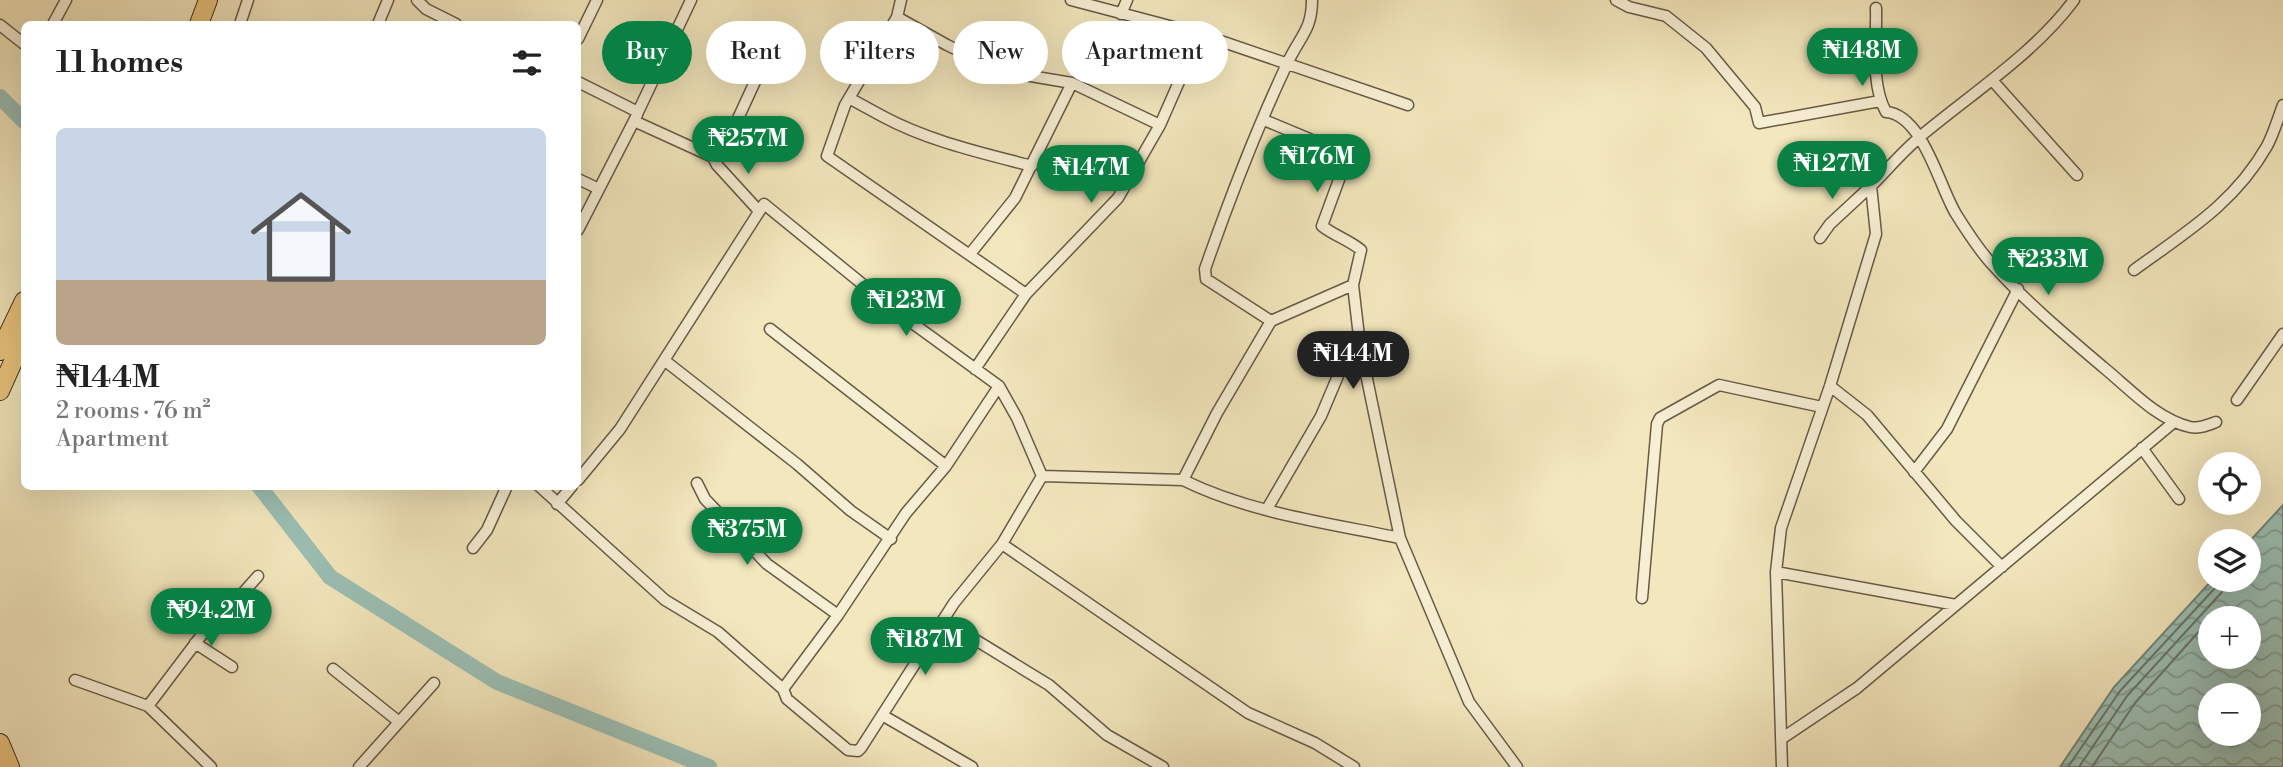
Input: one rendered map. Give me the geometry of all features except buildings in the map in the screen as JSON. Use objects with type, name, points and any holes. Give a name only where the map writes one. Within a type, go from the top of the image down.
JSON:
[{"type":"highway","points":[[200,21],[208,0]]},
{"type":"highway","points":[[213,21],[220,0]]},
{"type":"highway","points":[[0,351],[21,307]]},
{"type":"highway","points":[[0,391],[21,344]]},
{"type":"highway","points":[[0,743],[10,767]]},
{"type":"street","points":[[55,21],[66,0]]},
{"type":"street","points":[[241,21],[248,0]]},
{"type":"street","points":[[379,21],[388,0]]},
{"type":"street","points":[[417,0],[426,9],[450,21]]},
{"type":"street","points":[[581,33],[597,0]]},
{"type":"street","points":[[581,224],[691,0]]},
{"type":"street","points":[[901,0],[897,17],[849,98],[827,156],[1026,294]]},
{"type":"street","points":[[1071,0],[1149,21]]},
{"type":"street","points":[[1121,14],[1126,0]]},
{"type":"street","points":[[1271,321],[1206,279],[1205,269],[1231,194],[1287,62],[1312,20],[1312,0]]},
{"type":"street","points":[[1616,0],[1665,16],[1706,48],[1755,107],[1759,123],[1880,101]]},
{"type":"street","points":[[1820,238],[1830,224],[1919,137],[1992,80],[2062,17],[2074,0]]},
{"type":"street","points":[[1876,8],[1880,101],[1886,112],[1895,113],[1910,124],[1919,137],[1954,212],[1989,261],[2053,324],[2154,410],[2174,422],[2193,428],[2216,422]]},
{"type":"street","points":[[897,17],[1001,71],[1062,81]]},
{"type":"street","points":[[0,25],[21,42]]},
{"type":"street","points":[[1228,43],[1408,105]]},
{"type":"street","points":[[1992,80],[2077,175]]},
{"type":"street","points":[[581,84],[713,157],[717,165],[759,211]]},
{"type":"street","points":[[713,157],[735,125],[754,84]]},
{"type":"street","points":[[970,254],[1015,198],[1072,84]]},
{"type":"street","points":[[1074,84],[1160,125]]},
{"type":"street","points":[[975,369],[1026,294],[1118,198],[1160,125],[1178,84]]},
{"type":"street","points":[[849,98],[922,133],[964,148],[1032,166]]},
{"type":"street","points":[[2134,270],[2208,217],[2231,196],[2268,145],[2283,105]]},
{"type":"street","points":[[1264,120],[1348,155],[1322,226],[1361,250],[1353,285],[1360,345],[1400,538],[1469,702],[1517,767]]},
{"type":"street","points":[[581,180],[599,189]]},
{"type":"street","points":[[1782,767],[1776,572],[1781,528],[1830,386],[1876,234],[1871,186]]},
{"type":"street","points":[[581,476],[620,429],[764,204],[894,309],[999,386],[1017,418],[1042,476]]},
{"type":"street","points":[[1183,480],[1217,413],[1271,321],[1353,285]]},
{"type":"street","points":[[1914,472],[1947,429],[2018,289]]},
{"type":"street","points":[[770,328],[946,466]]},
{"type":"street","points":[[2237,400],[2283,334]]},
{"type":"street","points":[[1267,509],[1321,416],[1343,364],[1360,345]]},
{"type":"street","points":[[664,360],[797,464],[850,511],[891,538]]},
{"type":"street","points":[[1642,598],[1657,424],[1660,418],[1719,385],[1822,407]]},
{"type":"street","points":[[783,689],[838,615],[906,513],[946,466],[999,386]]},
{"type":"street","points":[[1830,386],[1867,415],[1956,521],[2002,567]]},
{"type":"street","points":[[1781,739],[1857,688],[2174,422]]},
{"type":"street","points":[[2142,449],[2179,499]]},
{"type":"street","points":[[1042,476],[1183,480],[1204,491],[1267,509],[1400,538]]},
{"type":"street","points":[[542,490],[665,600],[718,632],[783,689],[787,699],[848,750],[858,751],[954,603],[1002,544],[1042,476]]},
{"type":"street","points":[[697,483],[705,499],[767,564],[838,615]]},
{"type":"street","points":[[473,548],[486,530],[505,490]]},
{"type":"street","points":[[557,504],[569,490]]},
{"type":"street","points":[[1002,544],[1248,713],[1315,743],[1354,767]]},
{"type":"street","points":[[1776,572],[1956,605]]},
{"type":"street","points":[[148,705],[195,643],[258,576]]},
{"type":"street","points":[[943,620],[1049,685],[1107,736],[1163,767]]},
{"type":"street","points":[[195,643],[232,667]]},
{"type":"street","points":[[333,668],[398,721]]},
{"type":"street","points":[[75,680],[148,705],[211,767]]},
{"type":"street","points":[[359,767],[434,683]]},
{"type":"street","points":[[882,715],[972,767]]},
{"type":"water","points":[[2283,505],[2283,767],[2060,767],[2114,687],[2201,592],[2261,592],[2261,529]]},
{"type":"waterway","points":[[0,97],[21,118]]},
{"type":"waterway","points":[[262,490],[330,577],[497,682],[709,767]]}]
